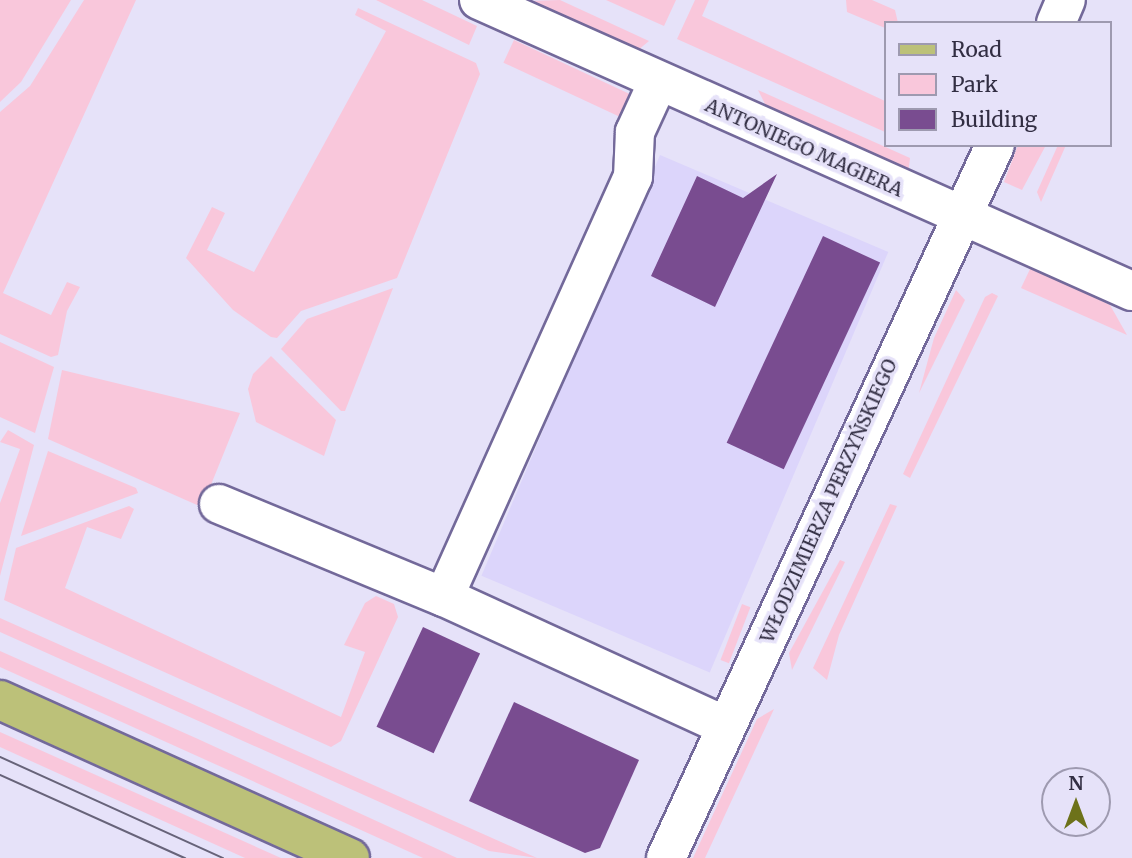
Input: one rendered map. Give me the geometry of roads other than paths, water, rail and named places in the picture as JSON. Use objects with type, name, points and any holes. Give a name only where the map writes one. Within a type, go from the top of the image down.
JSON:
[{"type":"main road","points":[[0,700],[350,858]]},
{"type":"street","name":"ANTONIEGO MAGIERA","points":[[479,0],[959,217],[1132,291]]},
{"type":"street","points":[[1057,21],[1066,0]]},
{"type":"street","points":[[444,597],[632,177],[635,132],[658,82]]},
{"type":"street","name":"WŁODZIMIERZA PERZYŃSKIEGO","points":[[666,858],[959,217],[994,147]]},
{"type":"street","points":[[219,503],[444,597],[726,726]]},
{"type":"tram line","points":[[0,757],[223,858]]},
{"type":"tram line","points":[[0,775],[185,858]]}]
